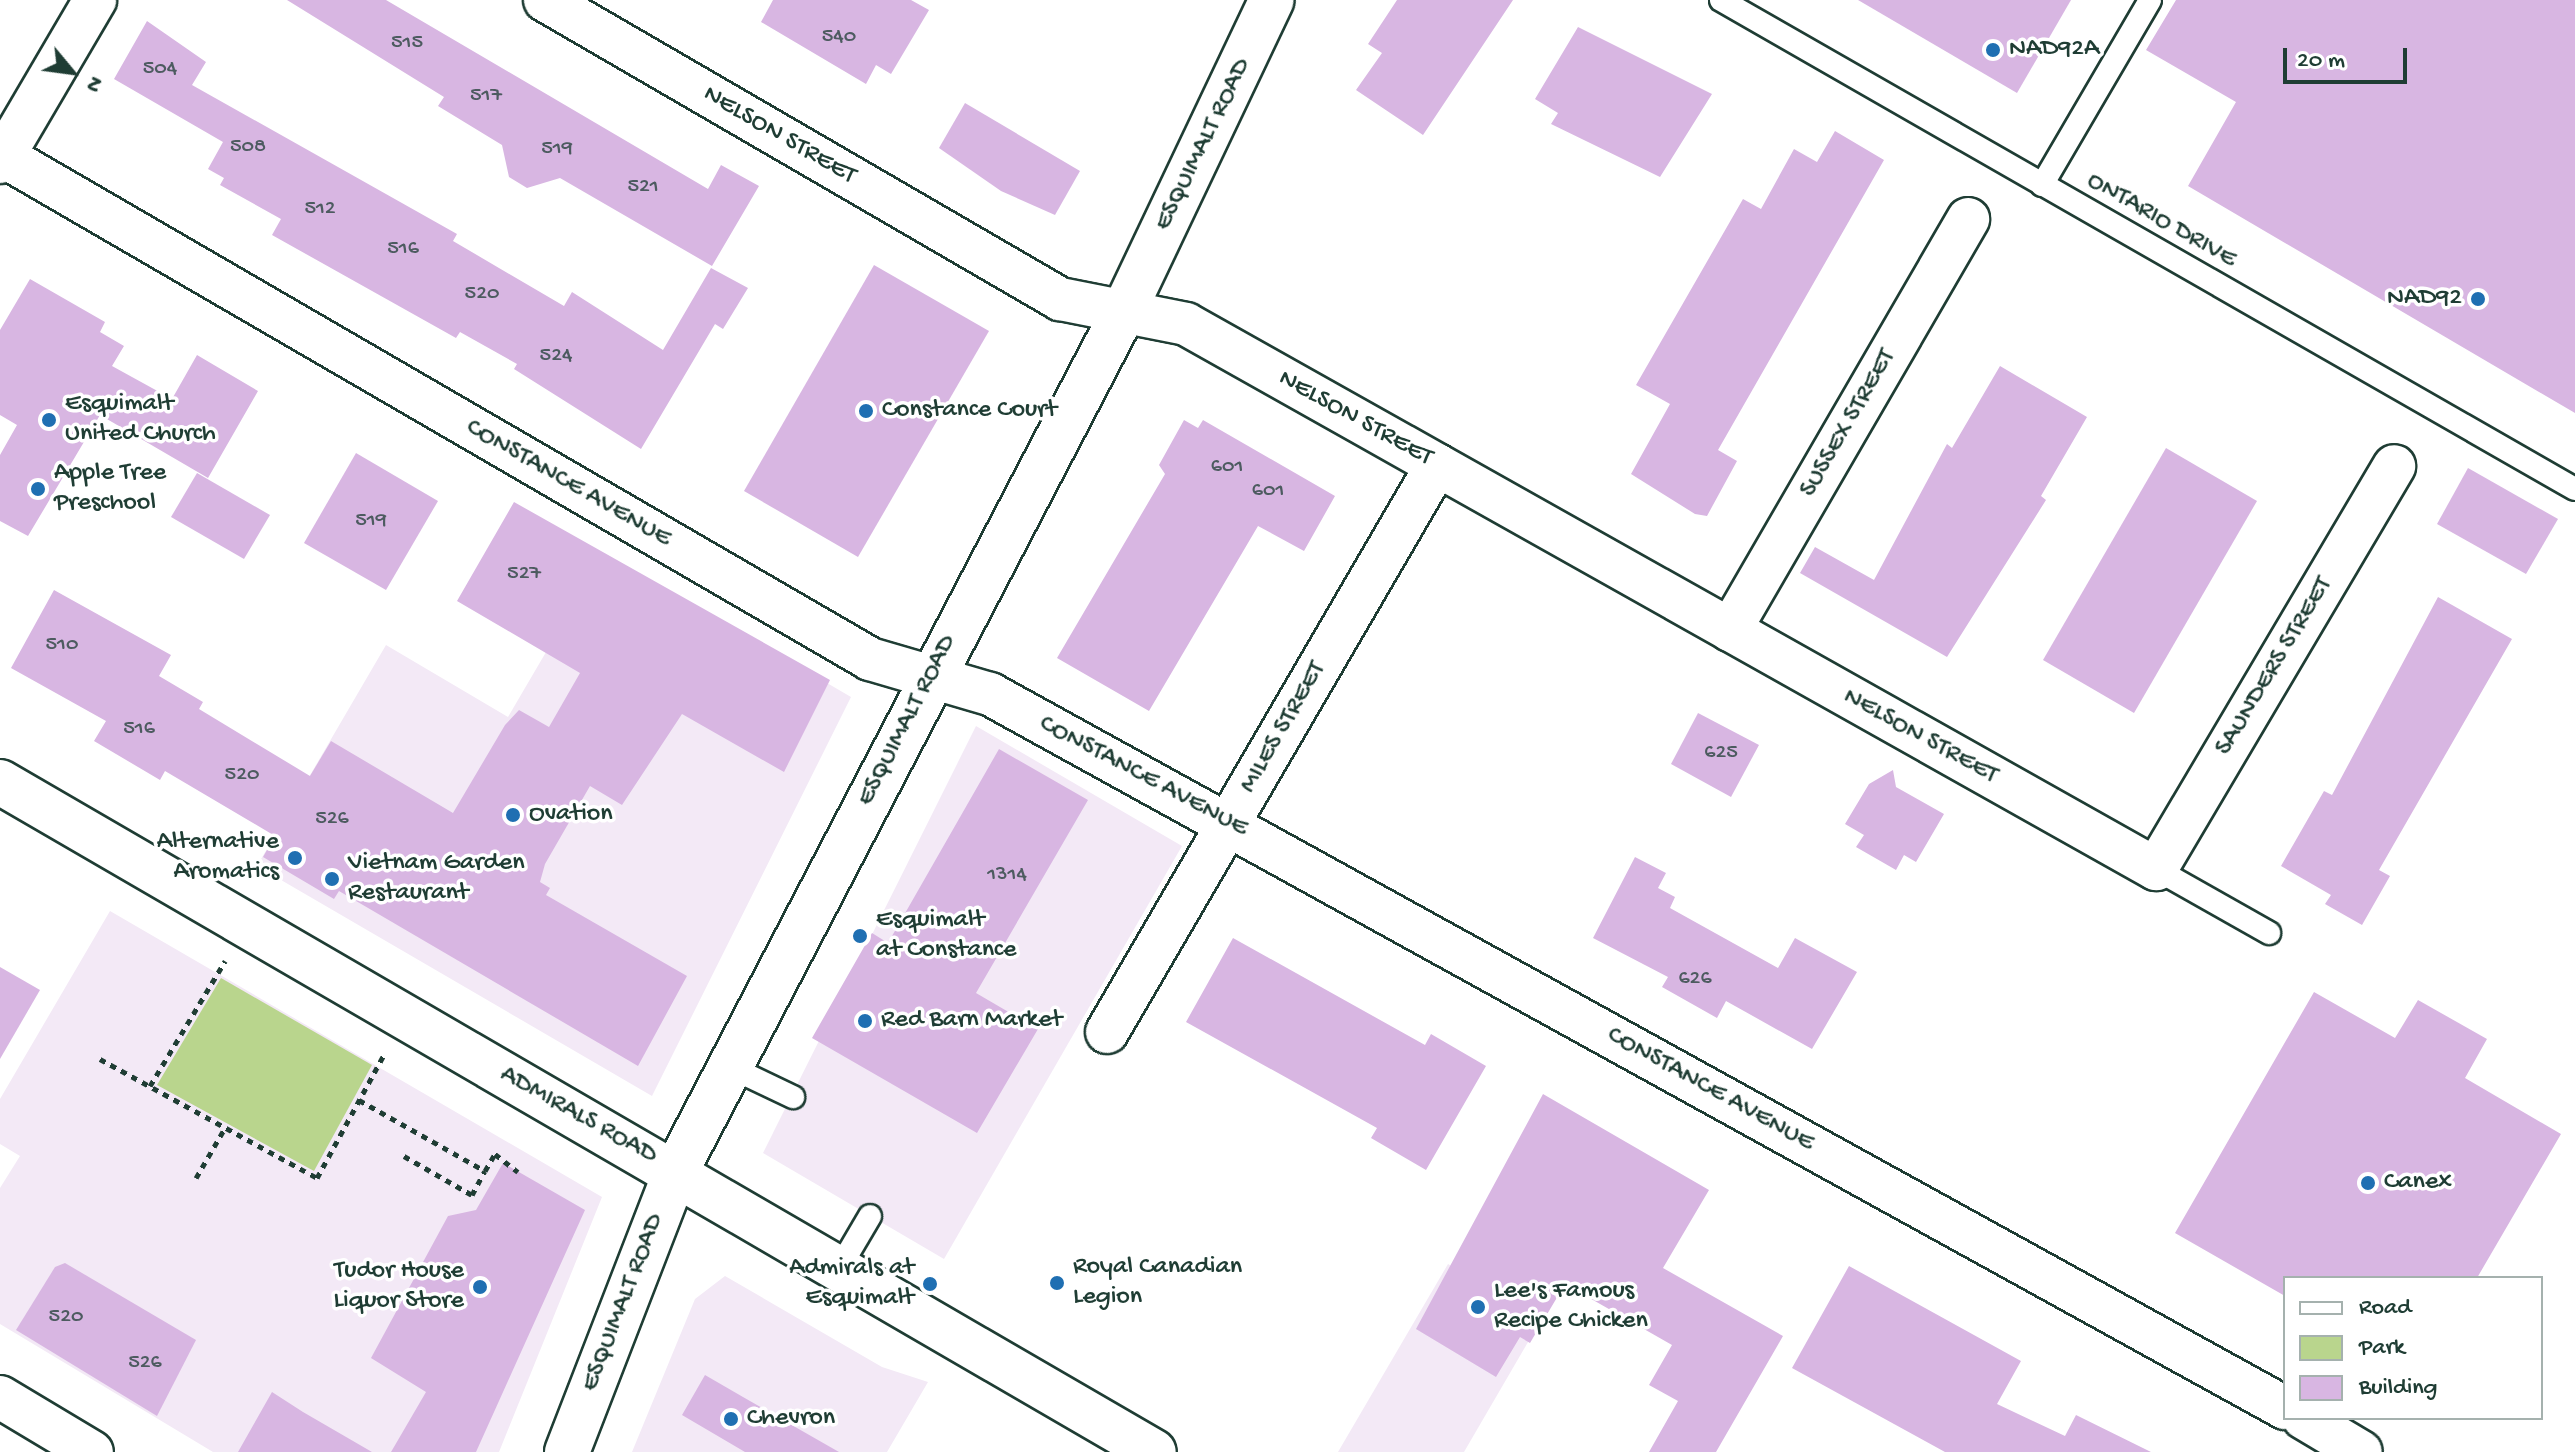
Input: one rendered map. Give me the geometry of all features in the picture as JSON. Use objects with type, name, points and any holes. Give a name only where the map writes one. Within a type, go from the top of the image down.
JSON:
[{"type":"street","points":[[1,157],[95,0]]},
{"type":"street","name":"NELSON STREET","points":[[545,0],[1060,299],[1186,324],[2156,869]]},
{"type":"street","name":"ESQUIMALT ROAD","points":[[567,1452],[676,1171],[932,674],[1124,311],[1272,0]]},
{"type":"street","name":"CONSTANCE AVENUE","points":[[1,157],[870,659],[932,674],[990,694],[1229,823],[2283,1415]]},
{"type":"street","name":"SUSSEX STREET","points":[[1730,630],[1968,219]]},
{"type":"street","name":"MILES STREET","points":[[1107,1032],[1437,465]]},
{"type":"street","name":"SAUNDERS STREET","points":[[2156,869],[2394,466]]},
{"type":"street","name":"ADMIRALS ROAD","points":[[0,782],[405,1018],[676,1171],[1154,1452]]},
{"type":"street","points":[[0,1397],[92,1452]]},
{"type":"street","name":"CONSTANCE AVENUE","points":[[2303,1426],[2361,1452]]},
{"type":"lane","name":"ONTARIO DRIVE","points":[[1721,0],[1760,10],[2042,185],[2575,489]]},
{"type":"lane","points":[[2042,185],[2150,0]]},
{"type":"lane","points":[[2156,869],[2269,933]]},
{"type":"lane","points":[[730,1067],[793,1097]]},
{"type":"lane","points":[[840,1267],[870,1216]]},
{"type":"path","points":[[150,1086],[245,925]]},
{"type":"path","points":[[100,1059],[317,1178],[405,1018]]},
{"type":"path","points":[[359,1100],[485,1171]]},
{"type":"path","points":[[196,1178],[225,1128]]},
{"type":"path","points":[[404,1156],[472,1195],[495,1154],[518,1172]]},
{"type":"shaded area","points":[[604,553],[851,697],[652,1096],[257,866],[386,645],[508,717]]},
{"type":"shaded area","points":[[976,726],[1182,846],[944,1259],[763,1153]]},
{"type":"shaded area","points":[[110,911],[602,1197],[499,1452],[213,1452],[0,1324],[0,1188],[20,1156],[0,1144],[0,1099]]},
{"type":"shaded area","points":[[1448,1264],[1542,1318],[1464,1452],[1338,1452]]},
{"type":"shaded area","points":[[725,1276],[882,1367],[928,1382],[887,1452],[632,1452],[695,1299]]},
{"type":"green space","points":[[221,978],[372,1065],[314,1171],[157,1085]]},
{"type":"building","points":[[287,0],[386,0],[708,189],[721,165],[759,186],[712,266],[560,178],[527,188],[509,177],[502,145],[438,106],[444,97]]},
{"type":"building","points":[[773,0],[911,0],[929,10],[891,74],[876,65],[866,84],[761,22]]},
{"type":"building","points":[[1397,0],[1513,0],[1423,135],[1356,90],[1382,53],[1368,44]]},
{"type":"building","name":"NAD92A","points":[[1858,0],[2071,0],[2017,93]]},
{"type":"building","name":"NAD92","points":[[2176,0],[2575,0],[2575,413],[2188,186],[2236,102],[2146,50]]},
{"type":"building","points":[[147,21],[206,62],[192,85],[457,234],[453,241],[564,306],[572,292],[663,350],[711,268],[748,288],[723,329],[715,324],[641,449],[514,369],[517,364],[460,332],[456,338],[272,235],[281,219],[220,185],[224,178],[208,169],[223,142],[114,79]]},
{"type":"building","points":[[1578,27],[1712,94],[1660,177],[1551,124],[1558,113],[1535,99]]},
{"type":"building","points":[[965,103],[1080,171],[1055,215],[1001,191],[939,148]]},
{"type":"building","points":[[1835,131],[1884,160],[1718,450],[1737,461],[1707,516],[1695,514],[1631,474],[1670,404],[1636,385],[1743,199],[1761,209],[1794,149],[1817,162]]},
{"type":"building","name":"Constance Court","points":[[874,265],[989,331],[858,557],[744,491]]},
{"type":"building","name":"Esquimalt United Church","points":[[30,279],[105,322],[100,332],[124,346],[112,366],[172,399],[197,355],[258,391],[208,478],[100,415],[28,536],[0,521],[0,455],[17,425],[0,415],[0,330]]},
{"type":"building","points":[[2000,366],[2087,417],[2041,496],[2046,500],[1947,657],[1800,573],[1815,547],[1874,580],[1947,444],[1952,448]]},
{"type":"building","points":[[1184,420],[1198,428],[1203,420],[1335,496],[1304,551],[1258,526],[1149,711],[1057,658],[1165,474],[1159,465]]},
{"type":"building","points":[[2166,448],[2257,501],[2134,713],[2043,660]]},
{"type":"building","points":[[356,453],[438,501],[386,590],[304,543]]},
{"type":"building","points":[[2468,468],[2558,519],[2526,574],[2437,524]]},
{"type":"building","points":[[197,473],[270,515],[244,559],[171,517]]},
{"type":"building","points":[[514,502],[830,680],[784,772],[682,714],[622,805],[590,786],[545,864],[540,882],[550,888],[546,895],[687,976],[638,1066],[339,891],[334,899],[263,857],[275,836],[165,771],[160,780],[94,741],[106,721],[11,668],[54,590],[171,655],[159,676],[203,702],[199,709],[310,776],[331,741],[453,813],[505,725],[519,710],[549,727],[580,673],[457,601]]},
{"type":"building","points":[[2438,597],[2512,639],[2379,870],[2390,876],[2362,925],[2325,904],[2331,895],[2281,866],[2324,791],[2332,795]]},
{"type":"building","points":[[1698,713],[1759,745],[1731,797],[1671,764]]},
{"type":"building","points":[[999,749],[1088,800],[976,993],[1038,1029],[977,1133],[812,1038],[872,933],[888,943]]},
{"type":"building","points":[[1893,770],[1896,787],[1944,814],[1916,862],[1904,855],[1896,870],[1856,847],[1864,835],[1845,824],[1869,784]]},
{"type":"building","points":[[1635,857],[1666,873],[1658,888],[1675,897],[1670,908],[1778,968],[1795,938],[1857,972],[1812,1049],[1726,1001],[1717,1018],[1662,987],[1668,977],[1593,938]]},
{"type":"building","points":[[1233,938],[1425,1045],[1431,1034],[1486,1066],[1426,1170],[1371,1138],[1377,1128],[1186,1022]]},
{"type":"building","points":[[0,967],[40,990],[0,1059]]},
{"type":"building","name":"Canex","points":[[2314,992],[2395,1038],[2418,1000],[2487,1039],[2465,1078],[2561,1134],[2478,1276],[2283,1276],[2283,1295],[2175,1233]]},
{"type":"building","points":[[1543,1094],[1709,1190],[1663,1268],[1783,1336],[1716,1452],[1649,1452],[1678,1401],[1649,1385],[1672,1345],[1565,1284],[1530,1343],[1520,1337],[1496,1377],[1416,1329]]},
{"type":"building","name":"Tudor House Liquor Store","points":[[503,1163],[585,1210],[476,1452],[391,1452],[426,1392],[371,1358],[448,1216],[476,1210]]},
{"type":"building","points":[[65,1263],[196,1340],[157,1416],[16,1330],[55,1267]]},
{"type":"building","points":[[1849,1266],[2021,1361],[1997,1404],[2065,1436],[2076,1415],[2151,1452],[1945,1452],[1792,1368]]},
{"type":"building","points":[[705,1375],[839,1452],[745,1452],[682,1415]]},
{"type":"building","points":[[272,1392],[303,1412],[372,1452],[238,1452]]},
{"type":"place","name":"NAD92A","points":[[1993,50]]},
{"type":"place","name":"NAD92","points":[[2478,299]]},
{"type":"place","name":"Constance Court","points":[[866,411]]},
{"type":"place","name":"Esquimalt United Church","points":[[49,420]]},
{"type":"place","name":"Apple Tree Preschool","points":[[38,489]]},
{"type":"place","name":"Ovation","points":[[513,815]]},
{"type":"place","name":"Alternative Aromatics","points":[[295,858]]},
{"type":"place","name":"Vietnam Garden Restaurant","points":[[332,879]]},
{"type":"place","name":"Esquimalt at Constance","points":[[860,936]]},
{"type":"place","name":"Red Barn Market","points":[[865,1021]]},
{"type":"place","name":"Canex","points":[[2368,1183]]},
{"type":"place","name":"Royal Canadian Legion","points":[[1057,1283]]},
{"type":"place","name":"Admirals at Esquimalt","points":[[930,1284]]},
{"type":"place","name":"Tudor House Liquor Store","points":[[480,1287]]},
{"type":"place","name":"Lee's Famous Recipe Chicken","points":[[1478,1307]]},
{"type":"place","name":"Chevron","points":[[731,1419]]}]
